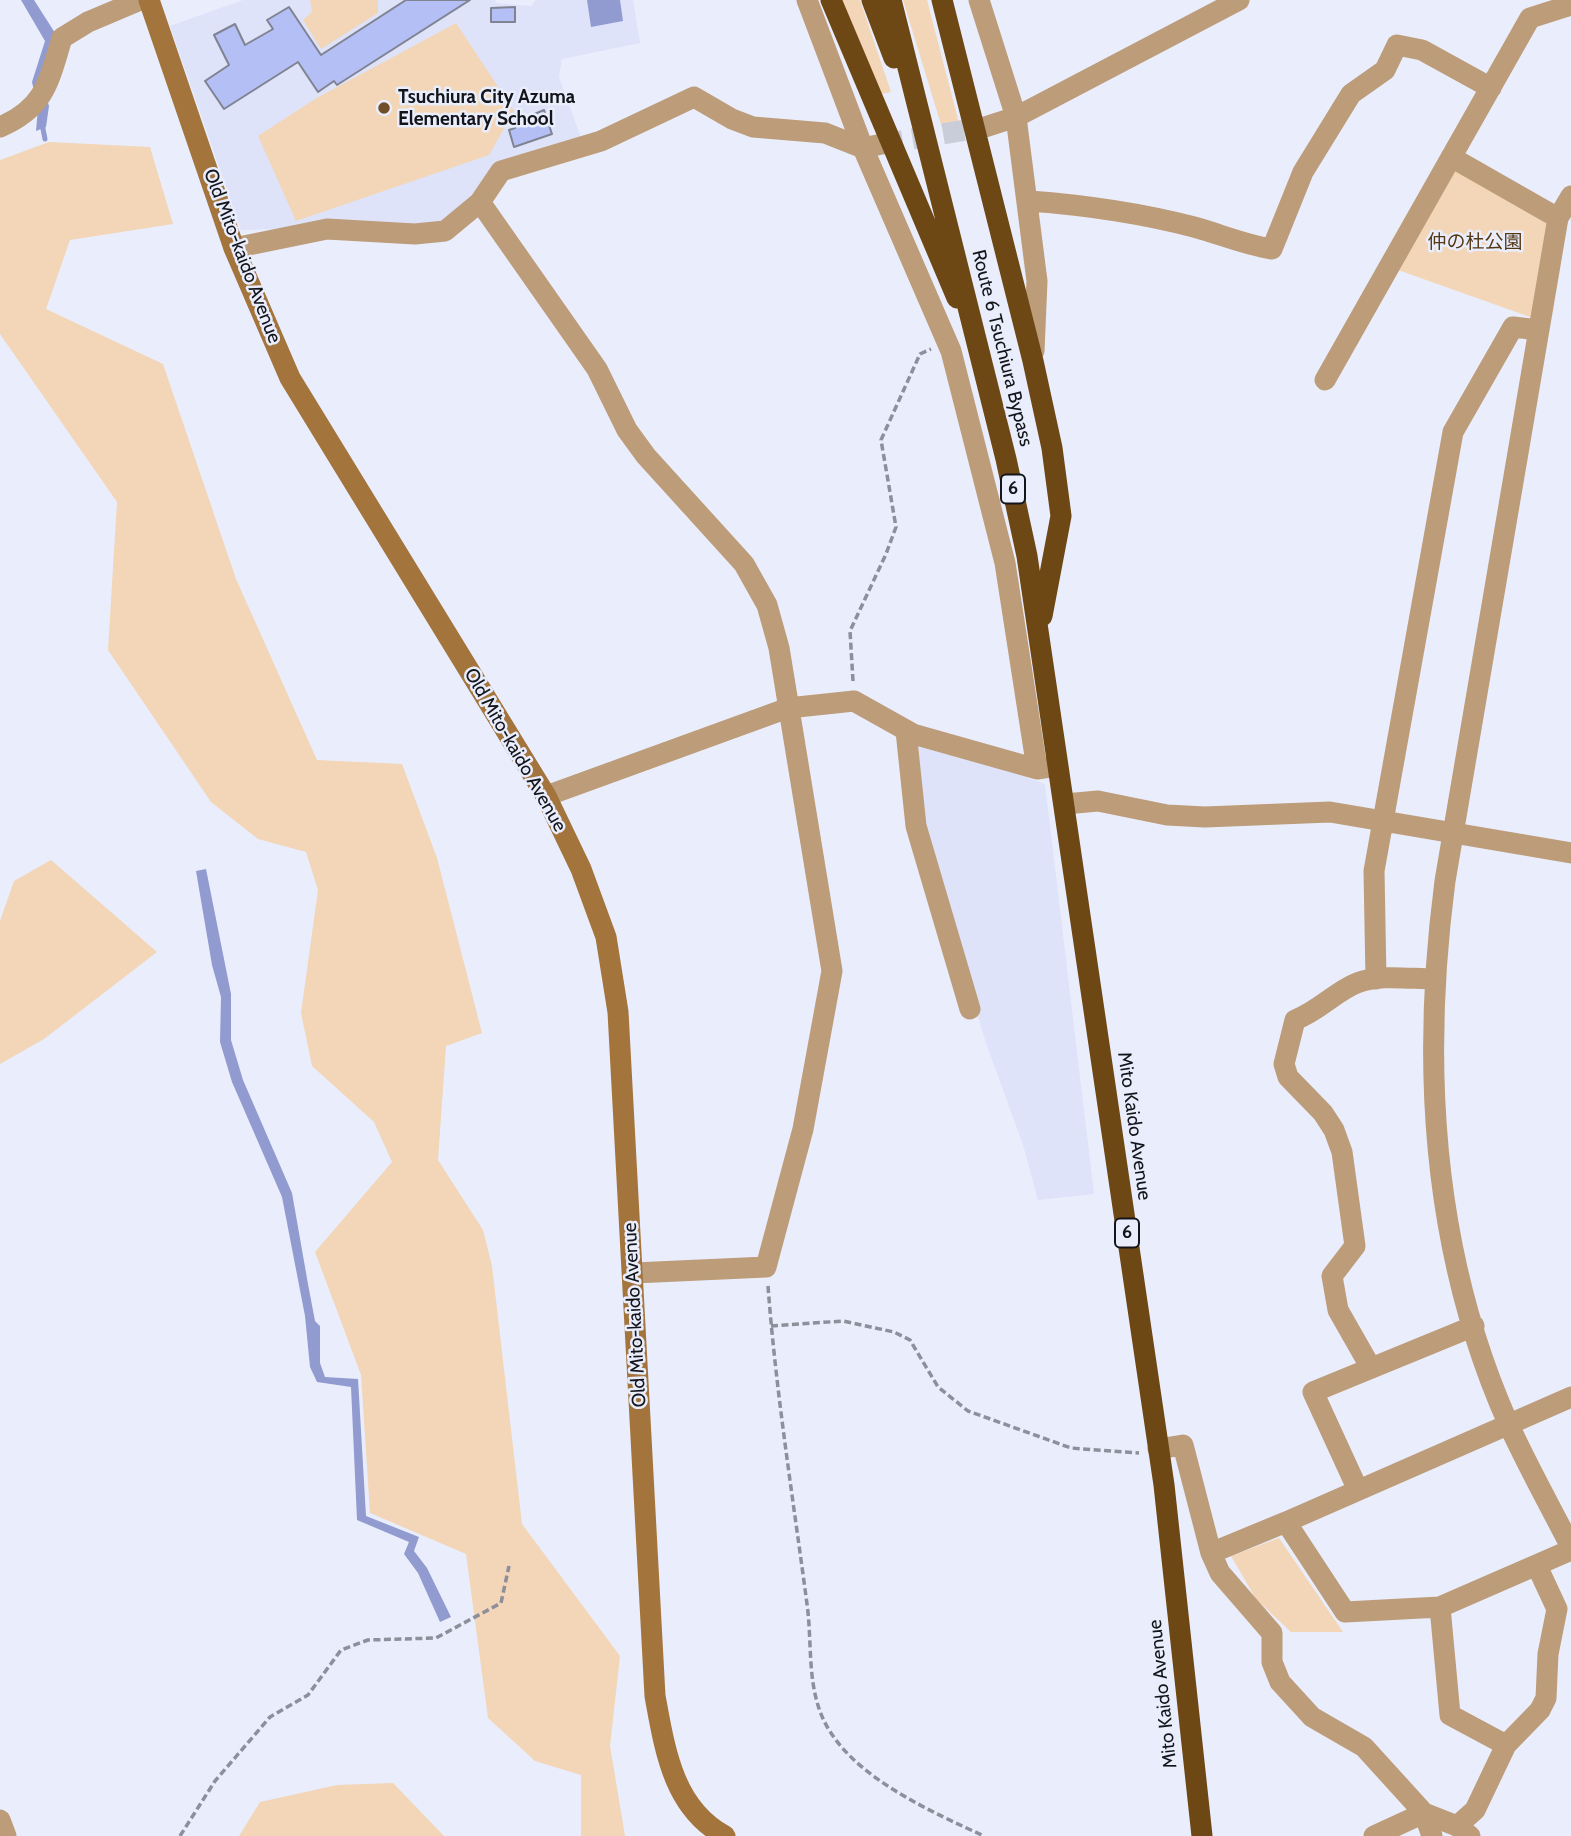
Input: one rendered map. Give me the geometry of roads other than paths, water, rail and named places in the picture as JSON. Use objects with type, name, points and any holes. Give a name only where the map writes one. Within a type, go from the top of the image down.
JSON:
[{"type":"highway","points":[[831,0],[979,348]]},
{"type":"highway","name":"Route 6 Tsuchiura Bypass","points":[[872,0],[932,158]]},
{"type":"highway","name":"Route 6 Tsuchiura Bypass","points":[[891,0],[1009,471],[1039,632]]},
{"type":"highway","points":[[942,0],[1033,361],[1052,448],[1061,516],[1039,632]]},
{"type":"highway","name":"Mito Kaido Avenue","points":[[1039,632],[1158,1449],[1202,1836]]},
{"type":"street","points":[[0,127],[17,120],[48,86],[62,38],[88,22],[140,0]]},
{"type":"street","name":"Old Mito-kaido Avenue","points":[[149,0],[234,248],[290,378],[546,796],[580,869],[606,937],[618,1012],[655,1696],[664,1748],[679,1790],[699,1818],[725,1836]]},
{"type":"street","points":[[807,0],[873,146],[947,342],[1005,563],[1037,769]]},
{"type":"street","points":[[979,0],[1016,117],[1029,201],[1037,281],[1033,361]]},
{"type":"street","points":[[985,127],[1016,117],[1239,0]]},
{"type":"street","points":[[1325,380],[1530,18],[1571,5]]},
{"type":"street","points":[[1029,201],[1081,205],[1182,225],[1272,249],[1303,172],[1351,94],[1385,70],[1397,45],[1422,50],[1490,88]]},
{"type":"street","points":[[234,248],[327,229],[415,234],[445,231],[480,202],[501,171],[601,141],[694,97],[732,119],[753,127],[825,133],[873,146]]},
{"type":"street","points":[[1451,157],[1558,218]]},
{"type":"street","points":[[1286,1522],[1345,1612],[1440,1607],[1571,1549],[1508,1424],[1474,1326],[1455,1257],[1437,1152],[1432,1043],[1434,979],[1453,832],[1558,218],[1571,196]]},
{"type":"street","points":[[480,202],[597,369],[627,430],[646,456],[744,564],[768,605],[779,648],[832,971],[803,1129],[766,1267],[634,1273]]},
{"type":"street","points":[[1376,979],[1374,871],[1453,432],[1513,327],[1539,330]]},
{"type":"street","points":[[546,796],[788,708],[855,701],[906,731],[1037,769],[1059,765]]},
{"type":"street","points":[[906,731],[916,826],[970,1009]]},
{"type":"street","points":[[1065,804],[1098,801],[1167,815],[1205,817],[1330,812],[1571,853]]},
{"type":"street","points":[[1371,1368],[1338,1310],[1332,1276],[1355,1246],[1342,1152],[1323,1113],[1288,1077],[1284,1064],[1295,1020],[1316,1012],[1355,984],[1376,979],[1434,979]]},
{"type":"street","points":[[1357,1490],[1313,1392],[1474,1326]]},
{"type":"street","points":[[1210,1553],[1571,1397]]},
{"type":"street","points":[[1158,1449],[1183,1445],[1210,1553],[1230,1588],[1272,1633],[1272,1662],[1280,1682],[1312,1717],[1364,1747],[1423,1813],[1432,1836]]},
{"type":"street","points":[[1374,1836],[1423,1813],[1463,1831],[1506,1745],[1540,1710],[1546,1698],[1548,1654],[1557,1609],[1537,1566]]},
{"type":"street","points":[[1440,1607],[1450,1715],[1506,1745]]},
{"type":"street","points":[[0,1820],[6,1836]]},
{"type":"water","points":[[21,0],[34,0],[57,36],[42,84],[49,106],[46,127],[36,131],[38,108],[32,82],[45,41]]},
{"type":"water","points":[[587,0],[620,0],[623,21],[591,27]]},
{"type":"water","points":[[206,869],[231,994],[231,1040],[243,1080],[292,1193],[315,1321],[320,1326],[320,1363],[325,1377],[358,1379],[366,1516],[419,1537],[414,1551],[427,1568],[451,1617],[440,1622],[418,1573],[404,1554],[409,1542],[357,1520],[351,1387],[317,1382],[310,1367],[305,1316],[282,1197],[232,1082],[220,1042],[221,997],[212,965],[196,871]]},
{"type":"waterway","points":[[42,124],[45,139]]},
{"type":"tunnel","points":[[882,144],[985,127]]},
{"type":"place","name":"Tsuchiura City Azuma Elementary School","points":[[384,108]]},
{"type":"park label","name":"仲の杜公園","points":[[1475,242]]}]
